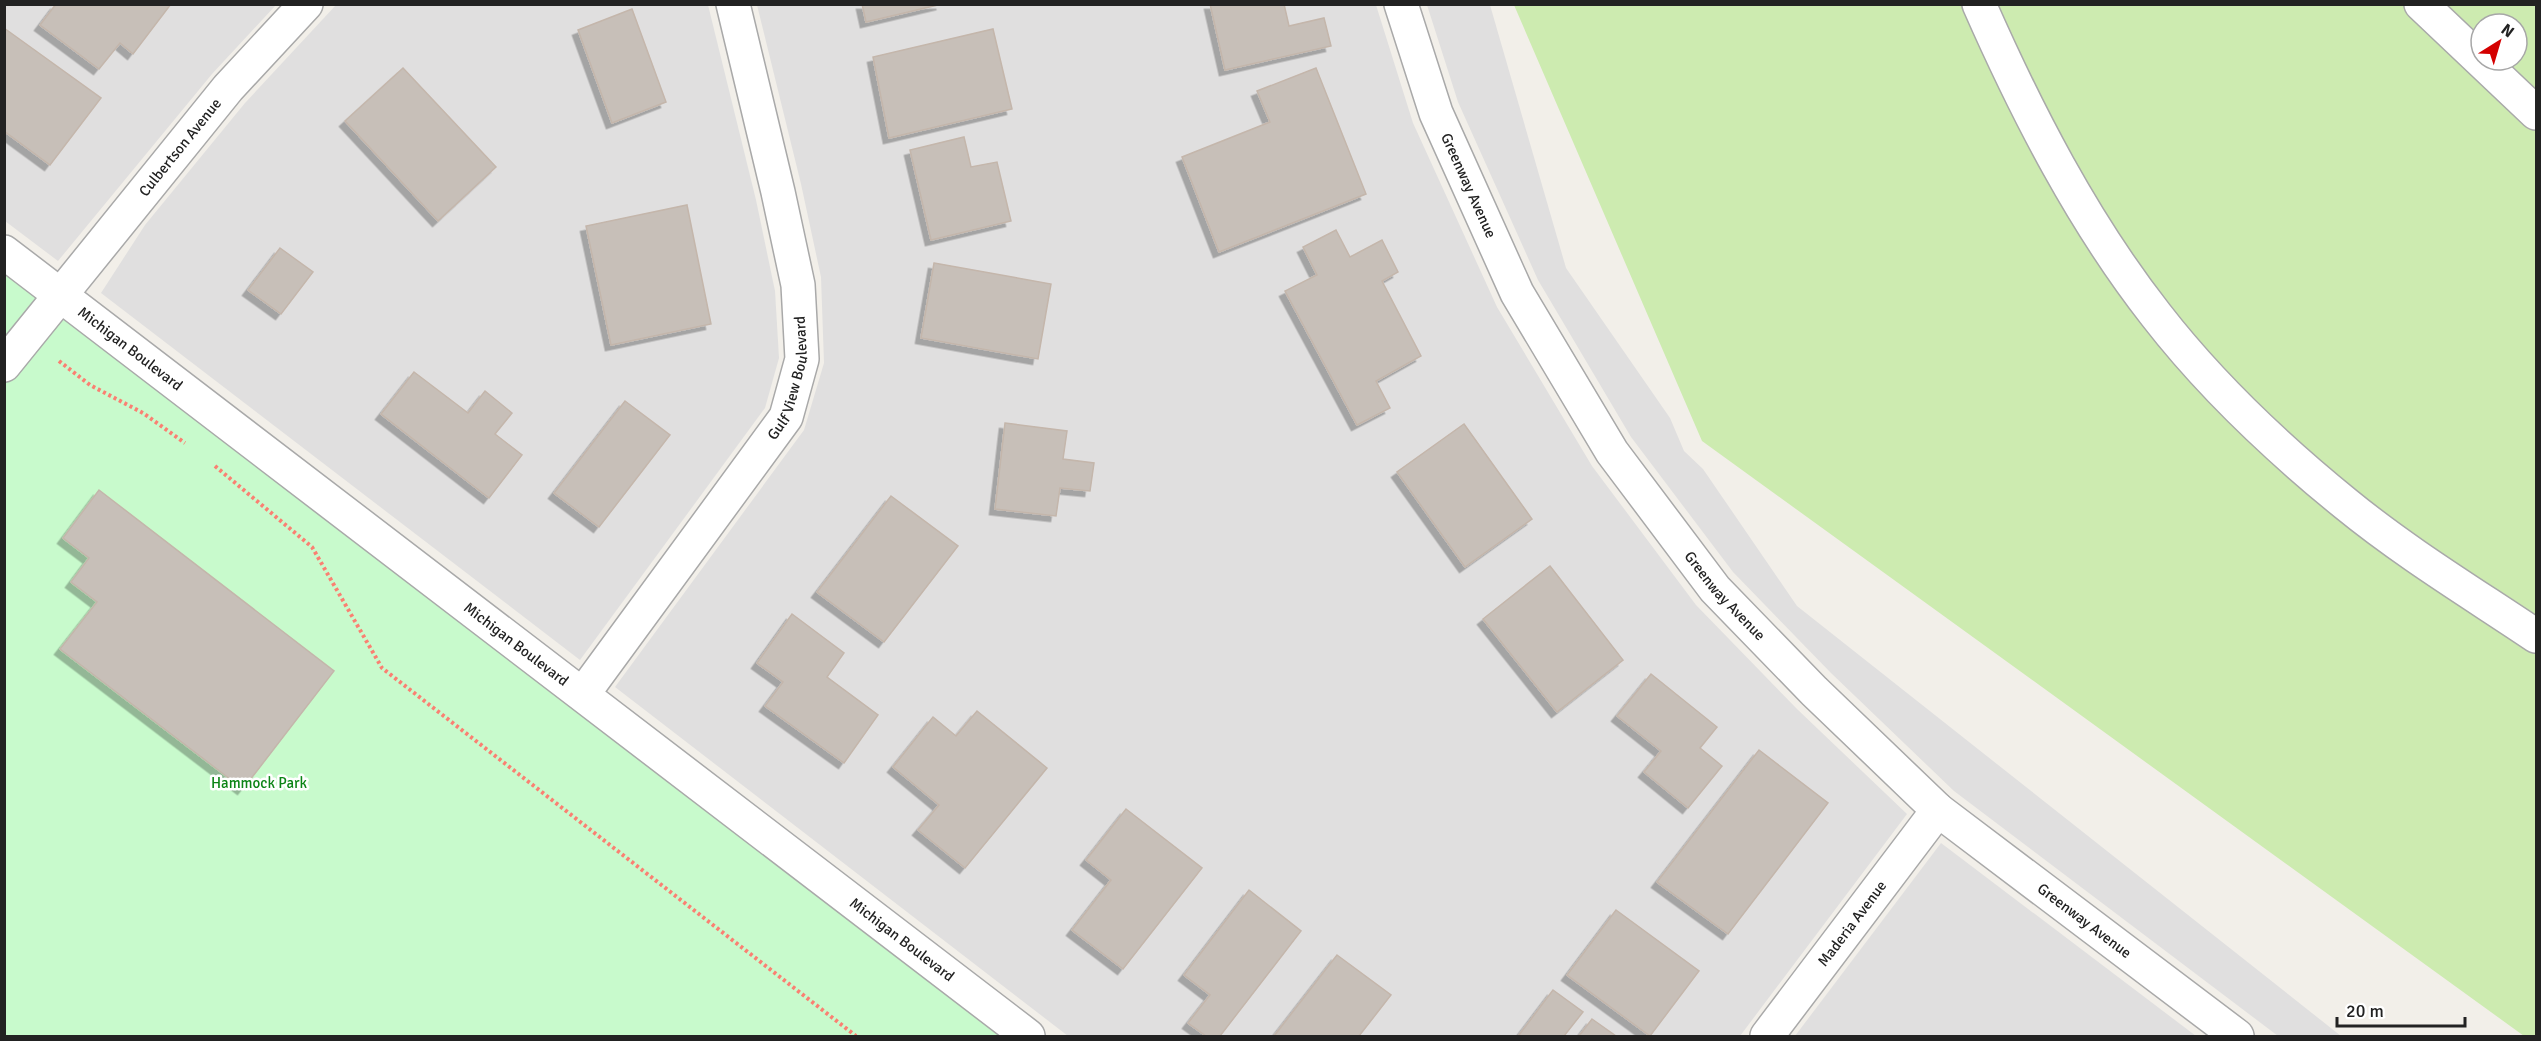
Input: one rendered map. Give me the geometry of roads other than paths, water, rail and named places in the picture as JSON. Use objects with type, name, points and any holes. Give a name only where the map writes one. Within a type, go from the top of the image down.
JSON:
[{"type":"street","name":"Culbertson Avenue","points":[[4,365],[228,88],[306,4]]},
{"type":"street","name":"Gulf View Boulevard","points":[[583,694],[786,417],[802,359],[798,285],[733,4]]},
{"type":"street","name":"Greenway Avenue","points":[[1401,4],[1436,113],[1517,293],[1612,452],[1716,589],[1814,691],[1938,810],[2237,1036]]},
{"type":"street","points":[[1979,4],[2026,104],[2098,231],[2156,315],[2201,369],[2260,429],[2346,504],[2400,544],[2536,636]]},
{"type":"street","points":[[2421,4],[2536,113]]},
{"type":"street","name":"Michigan Boulevard","points":[[4,252],[1028,1036]]},
{"type":"street","name":"Maderia Avenue","points":[[1767,1036],[1938,810]]},
{"type":"park label","name":"Hammock Park","points":[[259,783]]}]
